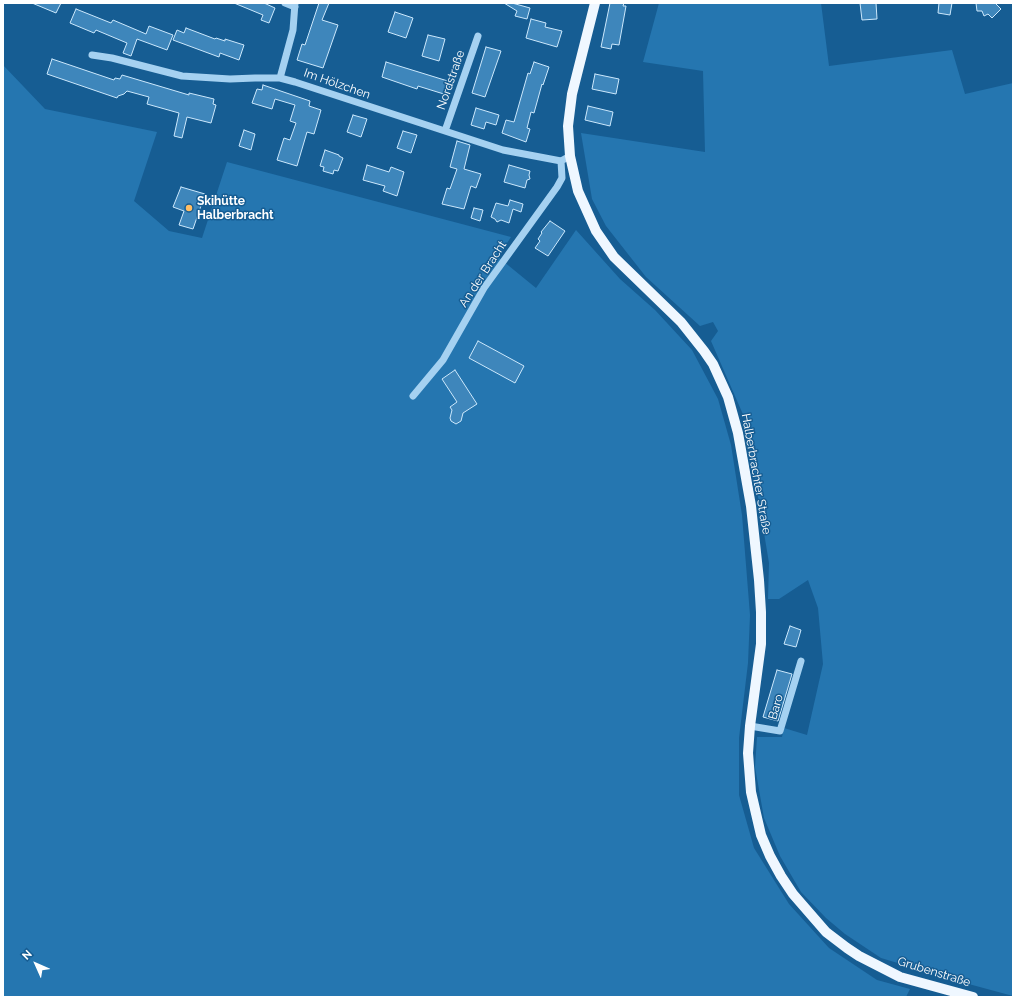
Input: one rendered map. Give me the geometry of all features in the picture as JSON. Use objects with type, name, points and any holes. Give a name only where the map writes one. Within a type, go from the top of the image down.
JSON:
[{"type":"main road","name":"Halberbrachter Straße","points":[[596,3],[572,94],[566,158],[589,216],[604,244],[625,269],[681,322],[694,338],[713,364],[728,398],[738,433],[751,506],[760,587],[761,644],[750,726],[748,753],[753,806],[761,835]]},
{"type":"main road","name":"Grubenstraße","points":[[761,835],[774,863],[793,894],[826,932],[859,956],[900,977],[973,997]]},
{"type":"street","points":[[280,78],[293,30],[295,5],[285,3]]},
{"type":"street","name":"Nordstraße","points":[[445,131],[478,36]]},
{"type":"street","name":"Im Hölzchen","points":[[92,55],[112,58],[182,76],[230,79],[280,78],[503,150],[566,158]]},
{"type":"street","name":"An der Bracht","points":[[412,396],[443,360],[484,288],[557,187],[562,178],[566,158]]},
{"type":"street","name":"Baro","points":[[750,726],[780,731],[801,661]]},
{"type":"shaded area","points":[[659,3],[821,3],[829,66],[952,50],[965,94],[1013,83],[1013,996],[881,958],[845,934],[826,918],[801,892],[780,856],[764,818],[755,767],[757,737],[782,737],[784,728],[807,735],[823,664],[818,608],[808,580],[779,599],[768,599],[769,563],[745,419],[711,341],[718,331],[713,322],[700,326],[646,277],[606,226],[592,199],[581,133],[705,152],[703,71],[643,62]]},
{"type":"shaded area","points":[[3,65],[45,109],[157,132],[134,201],[169,231],[202,238],[227,162],[511,237],[498,257],[536,288],[576,230],[620,279],[655,310],[692,350],[718,399],[731,445],[742,515],[750,615],[748,663],[739,738],[739,795],[754,848],[789,904],[829,948],[877,980],[910,989],[906,997],[3,997]]},
{"type":"building","points":[[32,3],[61,3],[56,13]]},
{"type":"building","points":[[234,3],[264,3],[275,8],[269,23],[261,20],[263,15]]},
{"type":"building","points":[[319,3],[329,3],[322,20],[338,25],[323,68],[297,60],[302,44],[305,45]]},
{"type":"building","points":[[504,3],[512,3],[530,8],[527,19],[515,16],[517,11]]},
{"type":"building","points":[[610,3],[624,3],[623,6],[626,6],[619,45],[612,44],[611,49],[601,47]]},
{"type":"building","points":[[860,3],[876,3],[877,19],[862,20]]},
{"type":"building","points":[[939,3],[952,3],[950,15],[938,13]]},
{"type":"building","points":[[976,3],[995,3],[1001,9],[992,18],[988,14],[984,16],[982,11],[977,11]]},
{"type":"building","points":[[76,9],[111,23],[113,20],[146,34],[149,26],[173,35],[167,50],[137,39],[131,56],[123,53],[127,43],[96,30],[94,33],[70,23]]},
{"type":"building","points":[[395,12],[413,18],[406,38],[388,32]]},
{"type":"building","points":[[531,19],[546,23],[545,27],[562,31],[557,47],[526,38]]},
{"type":"building","points":[[186,28],[215,39],[225,41],[225,39],[244,45],[239,60],[220,53],[219,57],[173,40],[177,30],[184,33]]},
{"type":"building","points":[[428,35],[445,39],[439,61],[422,56]]},
{"type":"building","points":[[486,47],[501,51],[485,97],[472,93]]},
{"type":"building","points":[[52,59],[114,80],[115,78],[120,79],[122,75],[189,95],[189,93],[214,99],[213,104],[216,105],[211,123],[187,117],[182,138],[174,136],[179,113],[147,104],[149,97],[127,91],[117,98],[47,74]]},
{"type":"building","points":[[386,62],[451,82],[447,95],[418,86],[417,89],[382,77]]},
{"type":"building","points":[[534,62],[549,67],[543,85],[542,84],[534,113],[531,112],[527,128],[530,129],[526,142],[502,133],[506,120],[514,122],[528,73],[530,74]]},
{"type":"building","points":[[595,74],[619,79],[616,94],[592,89]]},
{"type":"building","points":[[263,85],[310,101],[309,106],[321,110],[314,134],[307,132],[297,166],[277,160],[284,138],[290,140],[296,123],[290,121],[295,105],[275,99],[272,109],[252,103],[257,89],[262,90]]},
{"type":"building","points":[[588,106],[613,112],[610,126],[585,120]]},
{"type":"building","points":[[476,108],[499,115],[496,125],[486,122],[484,129],[471,125]]},
{"type":"building","points":[[353,115],[367,119],[361,137],[347,132]]},
{"type":"building","points":[[244,130],[255,134],[251,150],[239,146]]},
{"type":"building","points":[[403,131],[417,135],[411,153],[397,148]]},
{"type":"building","points":[[457,141],[470,145],[464,169],[481,174],[476,188],[471,186],[464,209],[442,204],[447,188],[450,189],[457,169],[450,167]]},
{"type":"building","points":[[325,150],[343,158],[338,171],[334,170],[333,174],[323,171],[324,167],[320,166]]},
{"type":"building","points":[[367,165],[389,172],[391,167],[404,172],[397,196],[383,191],[385,186],[363,180]]},
{"type":"building","points":[[509,165],[530,171],[530,179],[527,180],[525,188],[504,182]]},
{"type":"building","name":"Skihütte Halberbracht","points":[[181,187],[205,194],[193,229],[179,225],[184,211],[173,207]]},
{"type":"building","points":[[510,200],[523,204],[521,212],[513,209],[509,223],[501,220],[497,222],[491,217],[496,203],[508,206]]},
{"type":"building","points":[[474,208],[483,210],[480,221],[471,218]]},
{"type":"building","points":[[550,221],[565,231],[548,256],[535,248],[540,241],[538,239],[542,233],[541,232]]},
{"type":"building","points":[[478,341],[524,366],[515,383],[469,358]]},
{"type":"building","points":[[455,370],[477,404],[463,413],[461,421],[456,424],[451,421],[450,418],[452,410],[450,407],[457,402],[442,379]]},
{"type":"building","points":[[790,626],[801,630],[796,647],[784,644]]},
{"type":"building","points":[[777,670],[792,674],[778,721],[763,717]]},
{"type":"place","name":"Skihütte Halberbracht","points":[[189,208]]}]
